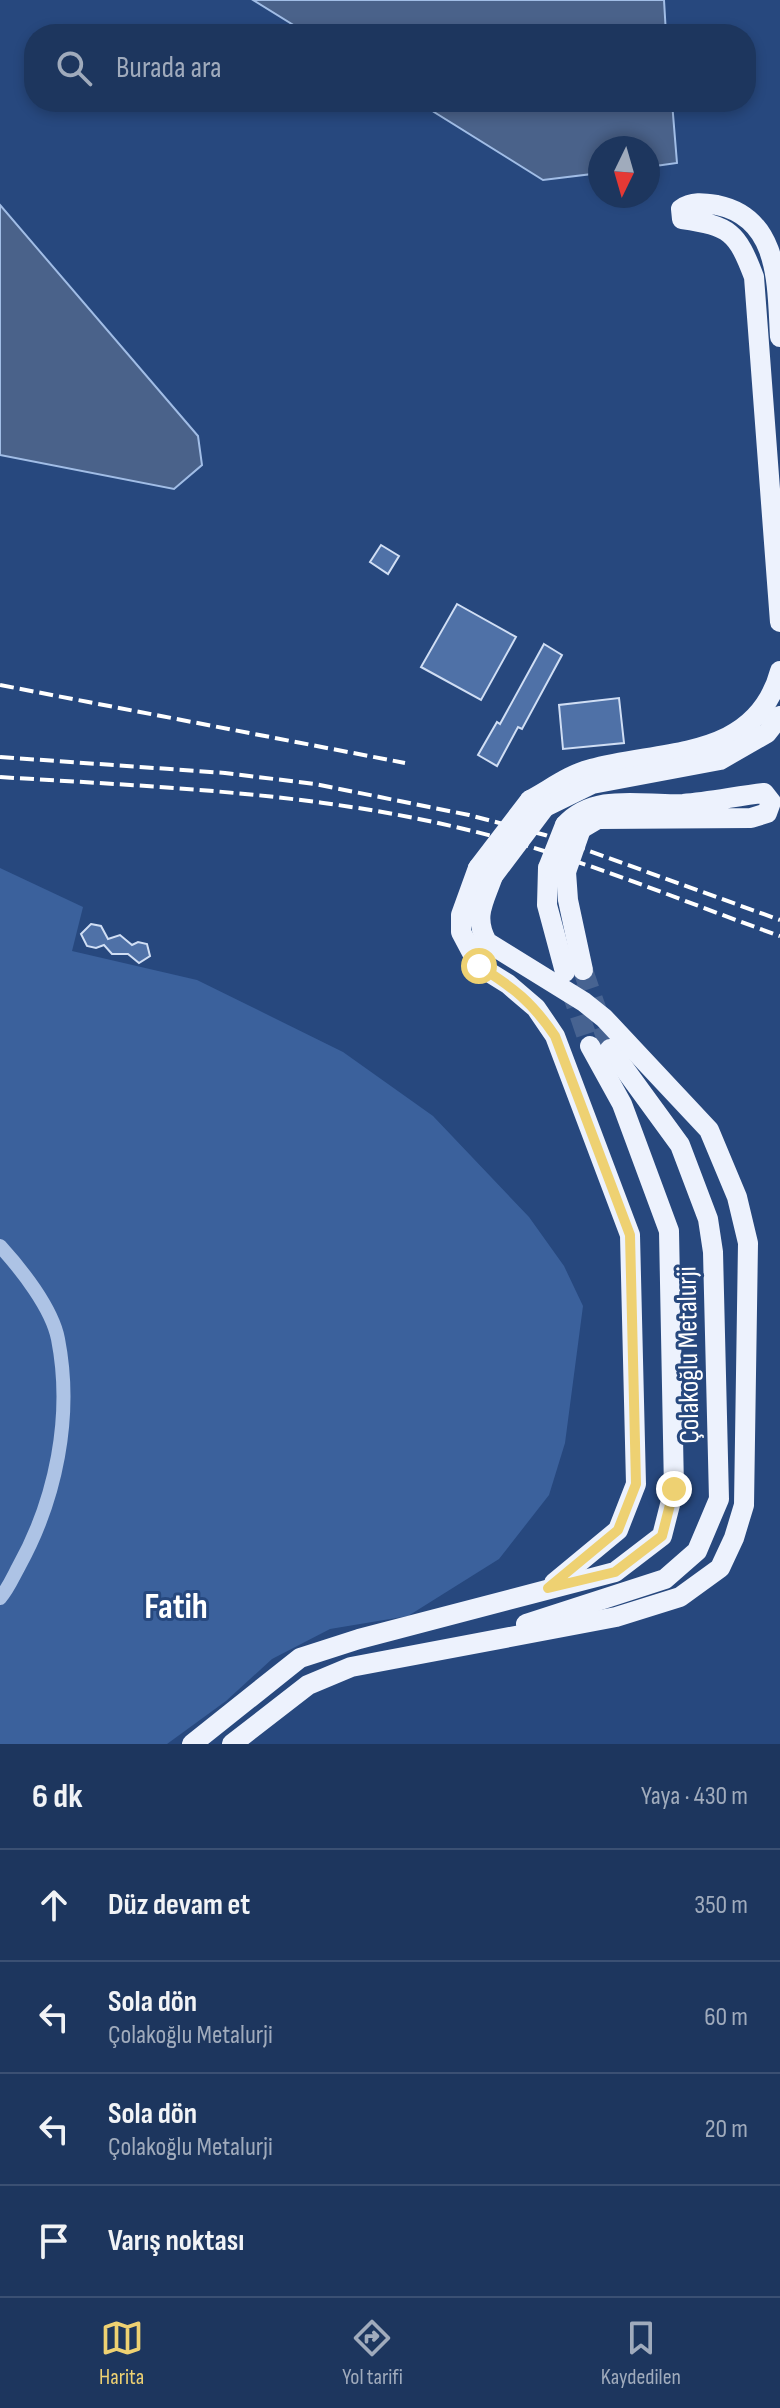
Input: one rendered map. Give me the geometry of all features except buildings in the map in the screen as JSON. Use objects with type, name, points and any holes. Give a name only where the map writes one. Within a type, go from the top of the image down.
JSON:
[{"type":"main road","points":[[780,337],[775,266],[766,239],[755,223],[730,208],[705,203],[689,204],[681,209],[682,219],[721,227],[742,246],[754,277],[780,622]]},
{"type":"main road","points":[[548,1588],[618,1530],[636,1484],[630,1235],[555,1036],[536,1008],[508,984],[479,966],[461,932],[461,915],[486,872],[545,807],[592,784],[720,760],[767,733],[780,671]]},
{"type":"main road","points":[[573,827],[598,819],[751,818],[767,813],[771,802],[764,793],[683,804],[600,805],[574,816],[557,870],[568,900],[574,971]]},
{"type":"main road","points":[[232,1744],[308,1685],[351,1667],[616,1617],[680,1597],[720,1568],[734,1538],[744,1505],[748,1243],[737,1197],[709,1130],[604,1018],[584,1002],[487,942],[478,927],[486,872]]},
{"type":"main road","name":"Çolakoğlu Metalurji","points":[[192,1744],[300,1658],[359,1639],[615,1572],[662,1536],[674,1489],[669,1231],[600,1047],[680,1145],[708,1219],[713,1252],[719,1499],[697,1551],[665,1579],[442,1650]]},
{"type":"street","points":[[0,1246],[33,1286],[57,1337],[64,1397],[57,1468],[34,1539],[0,1598]]},
{"type":"shaded area","points":[[253,0],[664,0],[665,24],[292,24]]},
{"type":"shaded area","points":[[434,112],[673,112],[677,163],[660,165],[660,136],[588,136],[588,174],[543,180]]},
{"type":"shaded area","points":[[0,205],[198,436],[202,465],[174,489],[0,455]]},
{"type":"shaded area","points":[[0,868],[83,907],[72,951],[197,980],[343,1052],[433,1116],[529,1217],[564,1266],[583,1306],[565,1443],[549,1495],[499,1559],[408,1616],[330,1629],[272,1659],[226,1701],[167,1744],[0,1744]]},
{"type":"tunnel","points":[[583,970],[610,1049]]},
{"type":"tunnel","points":[[570,987],[590,1046]]},
{"type":"railway","points":[[0,685],[405,763]]},
{"type":"railway","points":[[0,757],[225,773],[315,784],[469,815],[545,835],[780,920]]},
{"type":"railway","points":[[0,777],[234,793],[407,817],[544,851],[780,936]]},
{"type":"district","name":"Fatih","points":[[176,1605]]},
{"type":"route","points":[[479,966],[508,984],[536,1008],[555,1036],[630,1235],[636,1484],[618,1530],[548,1588],[615,1572],[662,1536],[674,1489]]}]
